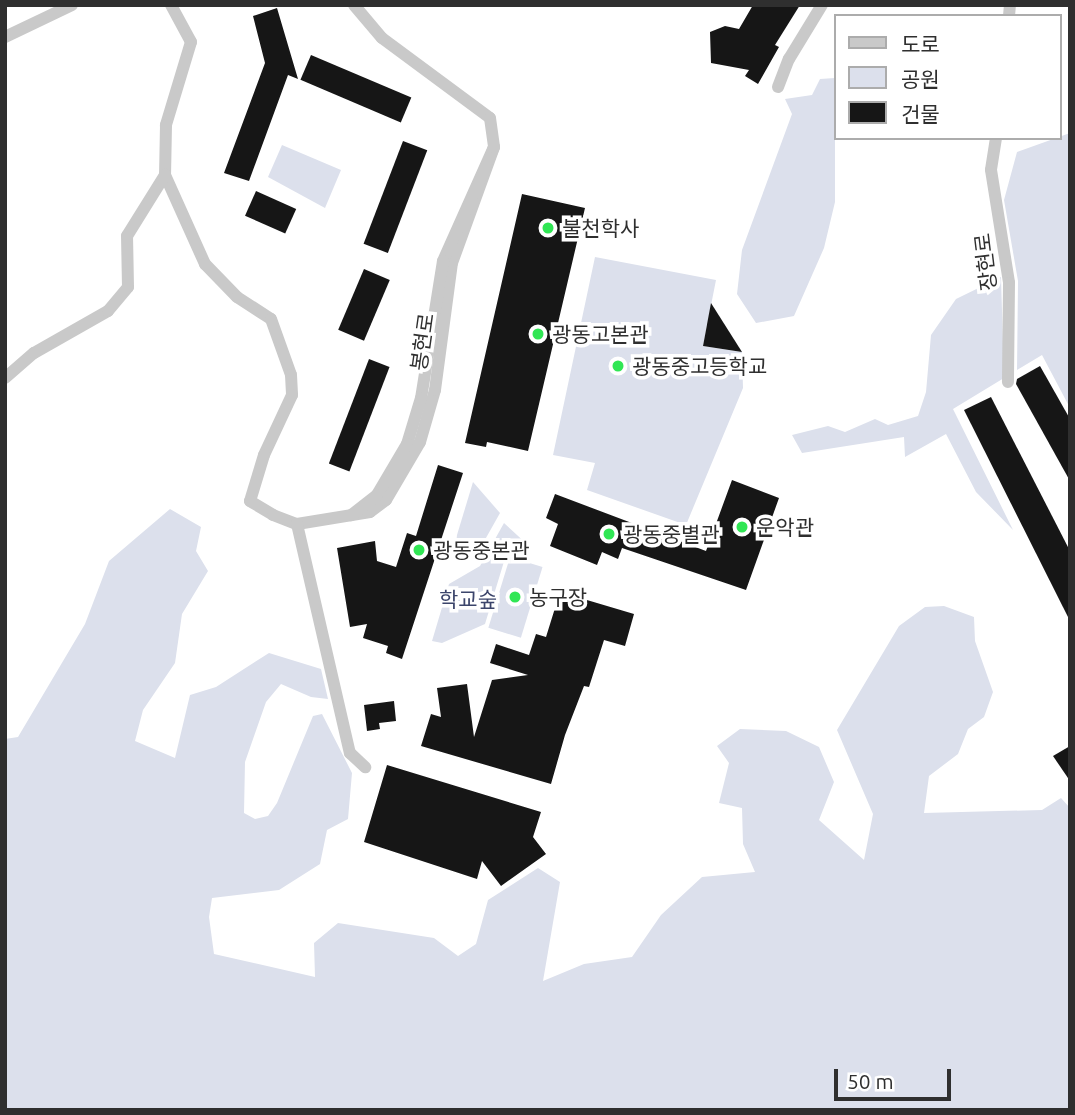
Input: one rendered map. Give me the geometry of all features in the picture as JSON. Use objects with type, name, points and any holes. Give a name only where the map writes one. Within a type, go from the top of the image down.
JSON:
[{"type":"street","points":[[5,37],[72,5]]},
{"type":"street","points":[[171,5],[191,42],[166,125],[165,175],[205,264],[237,297],[271,319],[291,375],[292,395],[264,455],[250,501],[273,515],[297,524],[350,753],[365,767]]},
{"type":"street","name":"봉현로","points":[[297,524],[370,512],[386,500],[420,442],[435,390],[452,262],[494,147],[490,118],[382,38],[354,5]]},
{"type":"street","points":[[778,87],[789,59],[822,5]]},
{"type":"street","name":"장현로","points":[[996,140],[992,170],[1009,283],[1008,382]]},
{"type":"street","points":[[5,378],[34,353],[108,311],[128,287],[127,236],[165,175]]},
{"type":"green space","points":[[834,78],[835,202],[824,248],[794,316],[756,323],[737,294],[742,250],[792,114],[785,99],[812,95],[820,79]]},
{"type":"green space","points":[[1070,133],[1070,408],[1042,355],[1017,370],[1018,281],[1004,200],[1017,152],[1050,140],[1061,140],[1061,136]]},
{"type":"green space","points":[[282,145],[341,170],[325,208],[268,177]]},
{"type":"green space","points":[[595,257],[716,280],[703,346],[742,352],[743,388],[686,525],[587,490],[595,463],[553,455]]},
{"type":"green space","points":[[1001,277],[1004,378],[953,409],[1013,530],[976,492],[946,434],[905,457],[904,437],[802,453],[792,435],[828,426],[845,432],[875,419],[888,425],[918,416],[926,392],[931,335],[956,299]]},
{"type":"green space","name":"학교숲","points":[[473,482],[500,513],[482,545],[462,553],[456,545],[457,535]]},
{"type":"green space","points":[[170,509],[201,527],[196,551],[208,571],[182,614],[175,663],[143,710],[135,741],[175,758],[190,695],[216,687],[269,653],[321,669],[328,699],[311,697],[281,684],[266,702],[245,762],[244,813],[255,819],[268,816],[277,803],[313,716],[322,714],[352,773],[348,819],[327,830],[320,864],[279,890],[212,898],[209,917],[214,954],[315,977],[314,943],[338,923],[434,938],[458,956],[476,944],[488,900],[538,868],[560,882],[543,981],[584,964],[632,957],[661,915],[702,877],[755,872],[743,844],[742,808],[719,803],[729,763],[717,746],[740,729],[786,731],[819,747],[834,782],[819,820],[864,860],[873,814],[837,730],[899,626],[925,607],[944,606],[974,617],[975,641],[993,692],[984,717],[968,729],[958,754],[929,776],[924,813],[1042,810],[1061,798],[1070,808],[1070,1110],[5,1110],[5,739],[18,737],[85,624],[109,561]]},
{"type":"green space","name":"학교숲","points":[[504,523],[529,546],[524,559],[506,555],[485,624],[442,643],[432,641],[449,584],[480,566]]},
{"type":"green space","name":"농구장","points":[[510,557],[543,567],[521,638],[488,628]]},
{"type":"building","points":[[753,5],[800,5],[775,45],[779,47],[758,84],[745,76],[749,70],[711,63],[710,32],[725,26],[739,29]]},
{"type":"building","points":[[277,8],[298,79],[288,75],[249,181],[224,173],[265,63],[253,16]]},
{"type":"building","points":[[311,55],[411,98],[401,122],[300,80]]},
{"type":"building","points":[[403,141],[427,150],[388,253],[364,244]]},
{"type":"building","points":[[256,191],[296,209],[285,234],[245,216]]},
{"type":"building","points":[[522,194],[585,208],[528,451],[487,442],[486,447],[465,443]]},
{"type":"building","points":[[364,269],[390,280],[364,341],[338,330]]},
{"type":"building","points":[[711,303],[742,352],[703,346]]},
{"type":"building","points":[[369,359],[390,367],[349,471],[329,464]]},
{"type":"building","points":[[1040,366],[1070,419],[1070,481],[1016,384],[1017,379]]},
{"type":"building","points":[[991,397],[1070,551],[1070,621],[964,410]]},
{"type":"building","name":"광동중본관","points":[[438,465],[463,473],[402,659],[386,653],[388,646],[363,638],[367,624],[350,627],[337,548],[375,541],[377,561],[396,567],[407,533],[416,536]]},
{"type":"building","points":[[732,480],[779,498],[746,590],[622,548],[618,559],[602,552],[597,565],[550,546],[558,524],[546,518],[555,494],[706,551]]},
{"type":"building","points":[[560,592],[634,614],[625,646],[604,640],[589,687],[584,686],[565,735],[551,784],[421,746],[431,714],[441,717],[437,688],[467,684],[474,737],[492,680],[528,675],[490,663],[496,644],[529,655],[536,634],[546,637]]},
{"type":"building","points":[[394,701],[396,721],[379,723],[380,729],[367,731],[364,705]]},
{"type":"building","points":[[1070,746],[1070,781],[1053,756]]},
{"type":"building","points":[[387,765],[541,812],[533,837],[546,854],[501,886],[482,861],[477,879],[364,842]]},
{"type":"place","name":"불천학사","points":[[548,228]]},
{"type":"place","name":"광동고본관","points":[[538,334]]},
{"type":"place","name":"광동중고등학교","points":[[618,366]]},
{"type":"place","name":"운악관","points":[[742,527]]},
{"type":"place","name":"광동중별관","points":[[609,534]]},
{"type":"place","name":"광동중본관","points":[[419,550]]},
{"type":"place","name":"농구장","points":[[515,597]]}]
